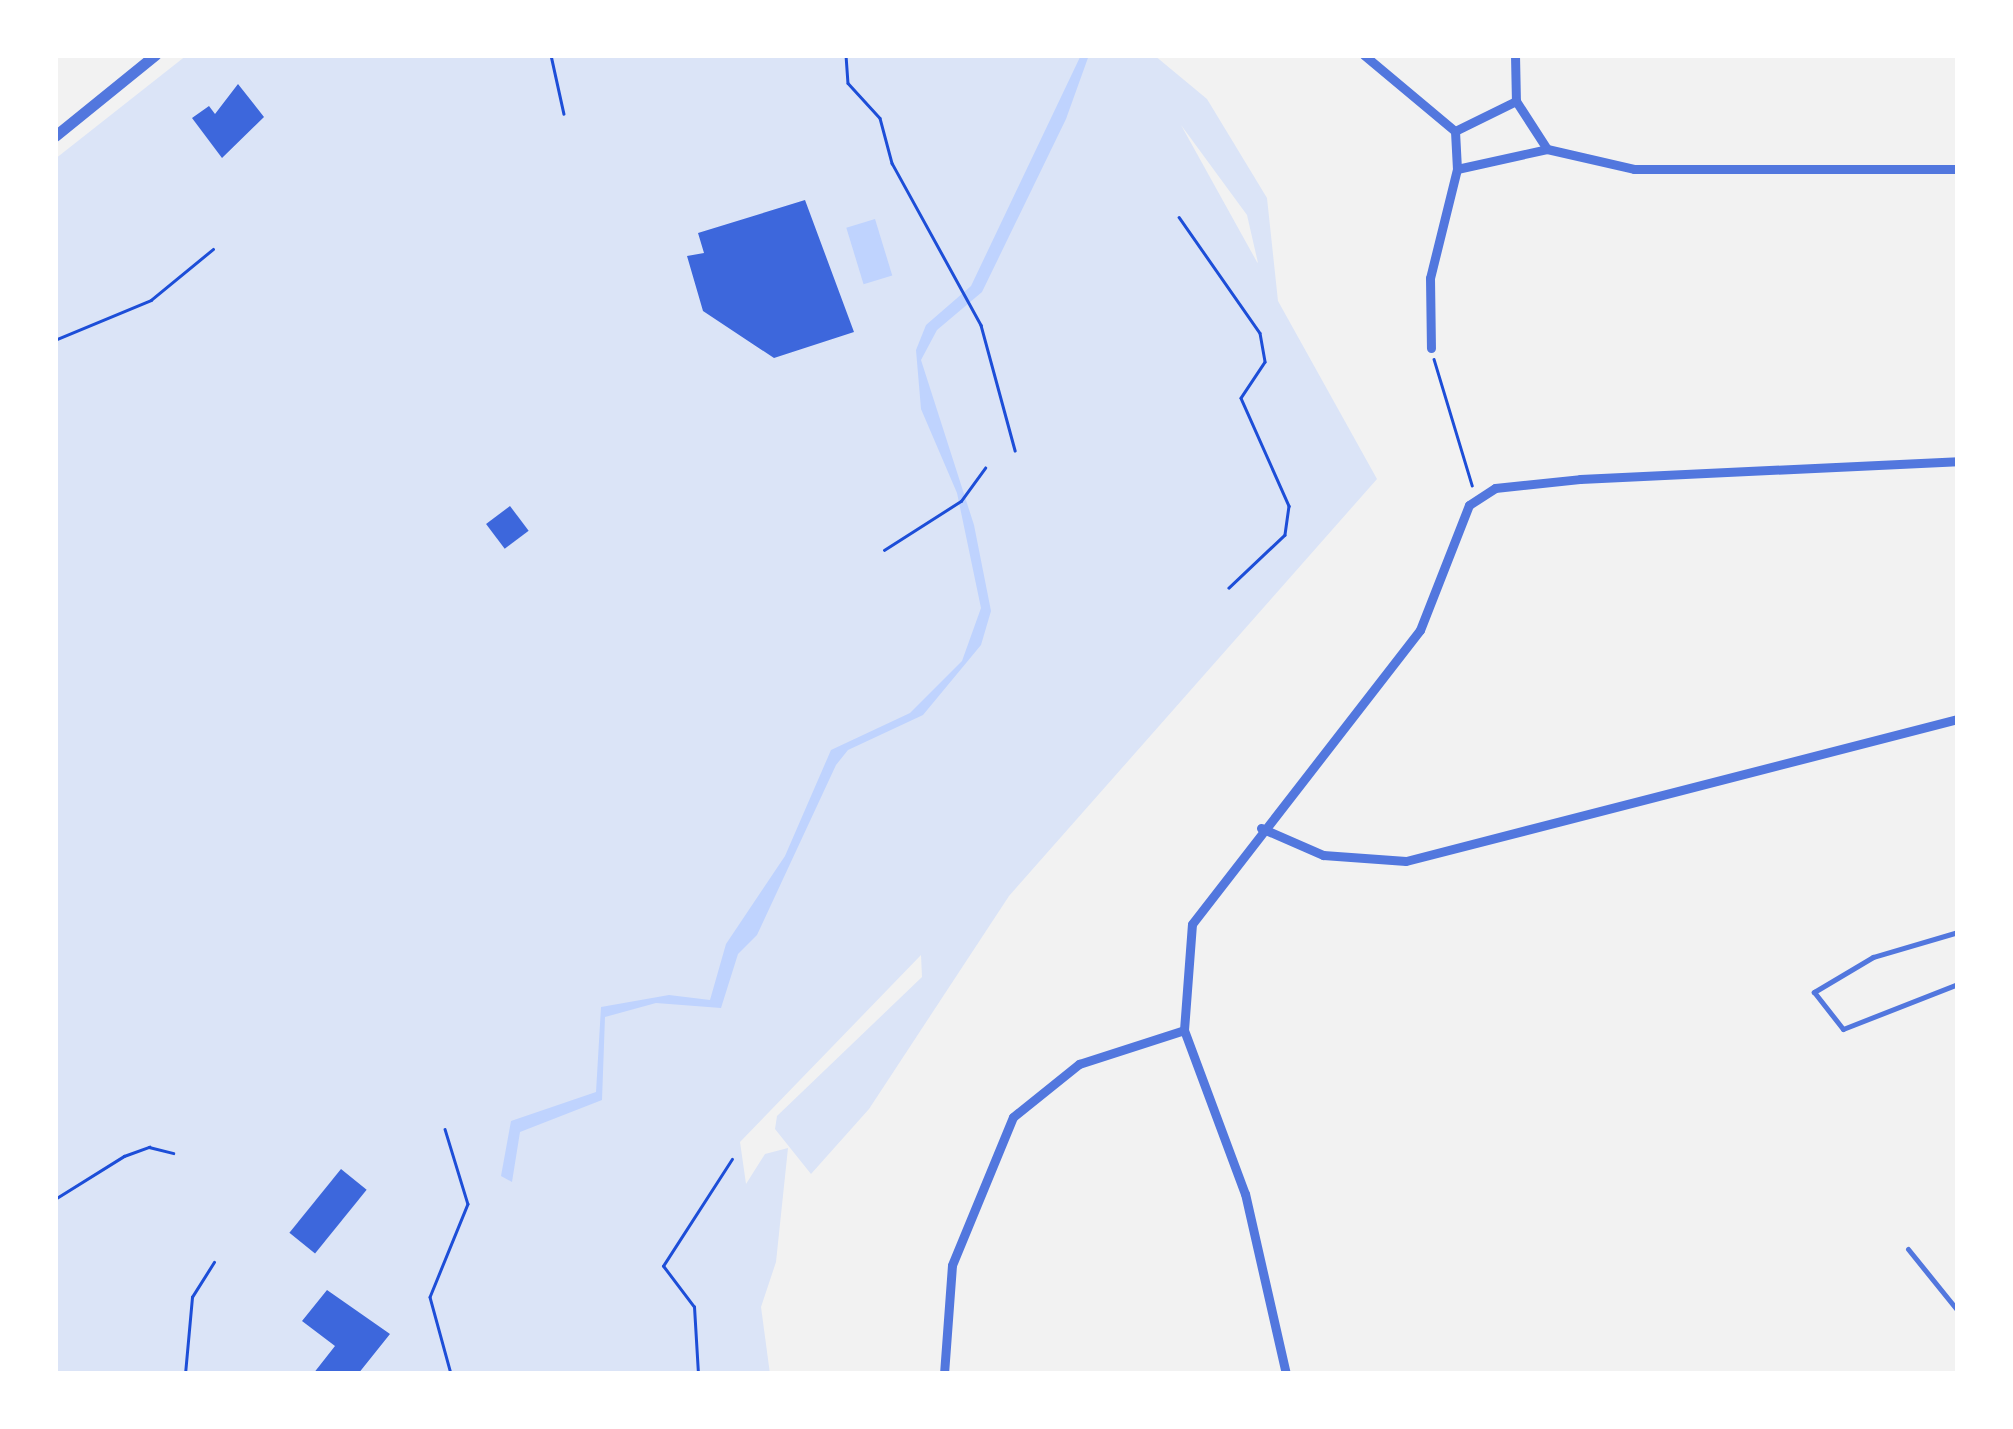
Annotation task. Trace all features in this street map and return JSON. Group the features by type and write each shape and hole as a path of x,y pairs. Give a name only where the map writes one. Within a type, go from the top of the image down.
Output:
{"street":[{"path":"55,136 155,55"},
{"path":"1364,55 1455,132 1457,168 1430,278 1430,348"},
{"path":"1515,55 1516,101 1547,148"},
{"path":"1455,132 1516,101"},
{"path":"1457,168 1547,148 1634,170 1958,169"},
{"path":"1286,1374 1245,1194 1184,1030 1192,924 1261,828 1420,630 1458,520 1495,488 1580,479 1958,461"},
{"path":"1261,828 1324,855 1406,861 1958,719"},
{"path":"944,1374 952,1265 1013,1116 1079,1064 1184,1030"}],"lane":[{"path":"1958,932 1873,957 1814,992 1843,1029 1958,984"},
{"path":"1908,1249 1958,1311"}],"path":[{"path":"528,55 534,55"},
{"path":"551,55 564,114"},
{"path":"846,55 842,71 880,118 892,163 970,304 1015,450"},
{"path":"1179,216 1260,332 1265,362 1241,398 1289,506 1284,535 1229,588"},
{"path":"55,340 151,300 213,249"},
{"path":"1430,348 1477,500"},
{"path":"884,550 954,507 985,468"},
{"path":"445,1129 468,1204 430,1297 451,1374"},
{"path":"55,1198 124,1156 148,1147 173,1152"},
{"path":"698,1374 694,1307 663,1266 732,1159"},
{"path":"185,1374 192,1297 214,1262"}],"shaded area":[{"path":"187,55 1154,55 1207,99 1267,198 1278,301 1377,479 1009,896 869,1109 811,1174 775,1129 777,1116 922,977 921,955 740,1142 746,1184 765,1154 788,1148 776,1262 761,1307 770,1374 55,1374 55,159","holes":["1181,125 1247,215 1258,263"]}],"water":[{"path":"1081,55 1089,55 1066,119 982,292 937,330 921,360 974,525 991,611 981,645 923,715 848,750 836,765 757,935 738,954 721,1008 656,1003 605,1017 602,1100 520,1132 512,1182 501,1176 511,1121 596,1092 601,1007 669,995 710,1000 726,944 785,856 831,750 910,713 962,661 981,608 957,493 921,409 916,350 926,325 971,286"},
{"path":"875,219 892,275 864,284 846,228"}],"building":[{"path":"238,84 264,117 222,158 192,118 209,106 215,114"},
{"path":"805,200 854,332 774,358 703,311 687,256 704,253 698,233"},
{"path":"510,506 529,531 505,549 486,524"},
{"path":"341,1169 367,1190 315,1253 289,1233"},
{"path":"327,1290 390,1334 358,1374 313,1374 335,1346 302,1321"}]}
